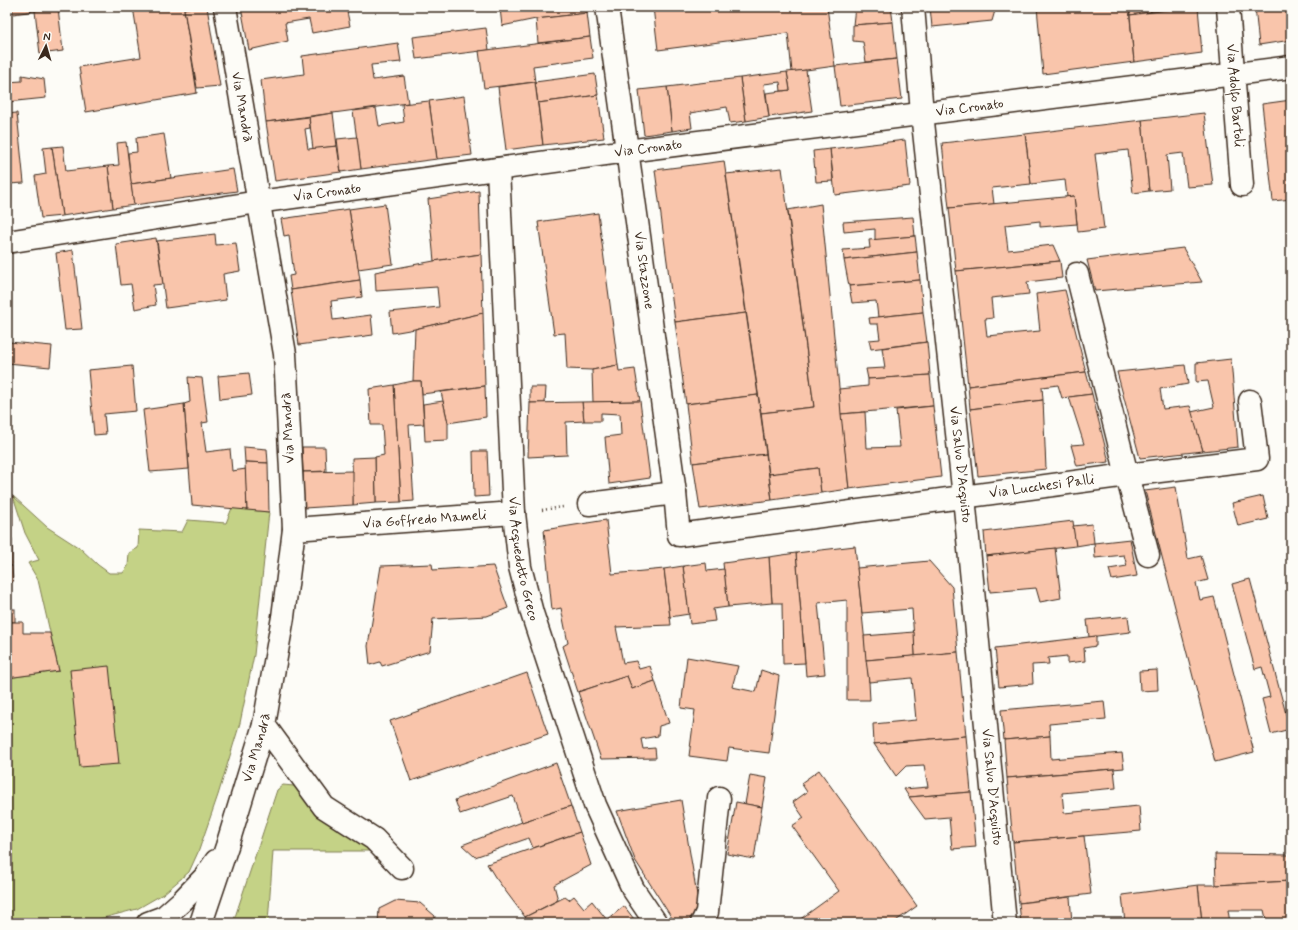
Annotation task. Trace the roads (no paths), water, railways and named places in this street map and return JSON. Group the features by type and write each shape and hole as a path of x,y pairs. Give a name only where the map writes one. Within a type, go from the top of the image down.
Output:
{"street":[{"name":"Via Mandrà","path":"201,923 227,846 264,725 283,617 294,529 285,354 225,7"},
{"name":"Via Stazzone","path":"607,7 675,493 679,535"},
{"name":"Via Salvo D'Acquisto","path":"913,7 922,113 964,497 1005,923"},
{"name":"Via Adolfo Bartoli","path":"1228,7 1242,185"},
{"name":"Via Cronato","path":"7,242 258,202 627,151 1291,66"},
{"name":"Via Acquedotto Greco","path":"498,169 514,513 520,567 532,614 595,805 633,889 656,923"},
{"path":"1077,274 1148,555"},
{"name":"Via Lucchesi Palli","path":"679,535 1257,459 1250,401"},
{"path":"589,504 675,493"},
{"name":"Via Goffredo Mameli","path":"294,529 514,513"},
{"path":"264,725 324,807 374,839 402,868"},
{"path":"702,923 708,912 720,798"},
{"path":"148,923 164,917 182,902 205,877 227,846"}]}
